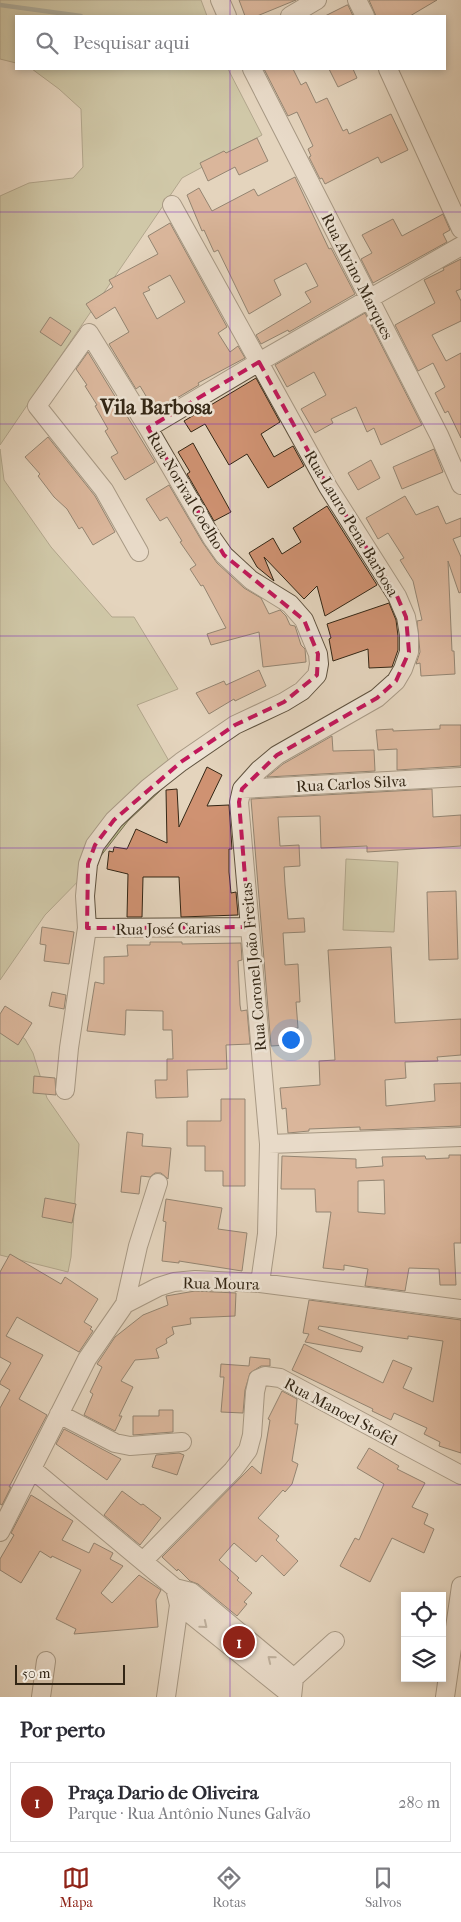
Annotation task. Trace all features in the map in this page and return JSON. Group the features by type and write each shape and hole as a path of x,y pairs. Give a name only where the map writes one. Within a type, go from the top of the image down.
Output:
{"street":[{"path":"220,0 227,15"},
{"path":"292,15 317,0"},
{"path":"357,0 364,15"},
{"name":"Rua Alvino Marques","path":"253,70 439,435 461,485"},
{"path":"388,70 461,229"},
{"name":"Rua Lauro Pena Barbosa","path":"172,206 328,487 397,596 406,617 409,652 403,670 396,682 377,698 277,755 259,770 242,789"},
{"path":"148,428 461,246"},
{"name":"Rua Norival Coelho","path":"65,1090 69,1048 87,928 85,896 88,864 96,845 114,820 148,788 235,725 284,702 302,691 317,675 319,664 312,635 304,620 290,604 251,580 224,555 212,538 148,428 89,333 37,406 104,490 139,552"},
{"name":"Rua Carlos Silva","path":"242,789 461,777"},
{"name":"Rua Coronel João Freitas","path":"242,789 239,802 269,1144 268,1234 260,1283"},
{"name":"Rua José Carias","path":"87,928 249,927"},
{"path":"269,1144 461,1137"},
{"path":"125,1304 138,1246 158,1184"},
{"name":"Rua Moura","path":"0,1532 87,1358 125,1304 158,1287 174,1282 195,1280 260,1283 461,1309"},
{"name":"Rua Manoel Stofel","path":"143,1561 240,1462 248,1450 252,1435 255,1392 258,1379 265,1376 280,1378 461,1475"},
{"path":"59,1414 115,1443 130,1446 182,1442"},
{"path":"32,1469 143,1561 177,1597 292,1697"},
{"path":"445,1697 461,1586"},
{"path":"177,1597 191,1592 294,1678"},
{"path":"166,1697 177,1597"},
{"path":"292,1697 294,1678 335,1641"},
{"path":"41,1697 46,1661"}],"highlighted area":[{"path":"259,362 328,487 397,596 406,617 409,652 396,681 377,698 277,755 242,789 239,802 249,927 87,928 88,864 95,845 114,820 181,762 235,725 284,702 317,675 318,654 304,620 224,555 148,428"}],"green space":[{"path":"0,0 201,0 207,15 15,15 15,63 0,59"},
{"path":"33,70 229,70 262,135 182,178 0,445 0,196 29,183 73,178 83,167 81,109 59,89"},
{"path":"0,449 4,480 51,547 112,617 134,617 178,689 137,705 177,775 128,821 93,866 45,915 0,980"},
{"path":"346,859 398,862 394,932 343,930"},
{"path":"0,1022 25,1039 33,1053 47,1098 79,1144 71,1257 68,1272 0,1255"}],"building":[{"path":"239,0 296,0 259,15 245,15"},
{"path":"369,0 437,0 412,15 376,15"},
{"path":"347,5 353,15 327,15"},
{"path":"265,70 294,70 301,85 306,82 316,103 327,98 343,131 347,129 349,134 391,114 408,150 381,163 378,157 325,184 322,178 320,179 309,157 311,156 308,149 313,146 297,112 288,116"},
{"path":"330,70 353,70 357,78 338,87"},
{"path":"257,138 268,161 239,175 235,167 208,181 200,163"},
{"path":"295,177 329,249 331,248 355,294 289,332 288,330 261,344 256,335 311,302 305,292 318,286 306,263 274,280 281,295 249,314 218,250 214,252 204,230 202,231 187,195 199,188 212,211 254,189 258,196"},
{"path":"443,214 450,230 443,234 447,242 373,283 361,259 372,253 362,235 393,219 402,236"},
{"path":"170,223 227,327 218,333 230,352 238,346 245,358 198,383 199,385 155,411 140,386 136,389 109,344 129,332 115,307 96,319 86,304 113,287 109,280 158,254 148,236","holes":["170,275 185,302 157,319 143,293 150,290 148,287"]},
{"path":"461,259 461,289 456,291 461,301 461,321 432,335 446,361 461,353 461,438 448,411 445,413 435,393 445,387 433,363 418,371 395,325 435,303 424,280"},
{"path":"365,313 422,425 381,445 374,428 367,432 356,407 331,419 333,423 315,433 301,409 326,395 314,372 287,387 275,365"},
{"path":"50,317 71,331 61,346 40,332"},
{"path":"88,352 155,462 125,480 111,457 118,453 105,431 108,429 95,406 97,405 85,386 87,385 76,369"},
{"path":"256,378 280,422 261,434 274,457 293,446 304,466 268,488 247,454 229,465 205,424 191,432 184,421"},
{"path":"48,437 95,496 115,532 93,545 82,527 79,529 67,509 54,497 38,476 40,474 25,457"},
{"path":"193,443 231,512 214,521 187,474 190,472 178,452"},
{"path":"434,449 443,472 402,489 393,467"},
{"path":"371,460 380,478 358,490 348,473"},
{"path":"169,485 217,563 244,588 261,598 269,614 280,610 286,616 290,625 295,626 301,645 305,649 306,662 263,667 259,632 211,645 207,634 226,628 203,585 201,586 190,569 196,565 180,542 182,541 167,517 160,521 146,499"},
{"path":"405,496 416,515 438,506 446,524 461,518 461,536 453,539 461,557 461,592 459,593 448,561 452,651 454,651 455,674 421,676 420,663 416,664 420,652 417,621 422,620 413,581 400,560 404,558 388,533 378,539 366,518"},
{"path":"327,506 377,585 325,616 317,586 304,599 264,557 274,581 257,567 249,553 273,538 282,554 301,542 293,528"},
{"path":"389,603 396,620 398,636 398,650 392,667 369,668 368,649 333,661 329,639 331,638 327,624"},
{"path":"259,670 266,686 235,701 234,699 209,714 196,693 224,681 226,685"},
{"path":"440,725 461,725 461,766 397,770 397,749 378,750 376,730 440,729"},
{"path":"332,736 333,751 374,750 375,771 267,777 283,764"},
{"path":"207,767 222,775 207,806 229,805 232,849 229,849 229,872 231,893 236,892 238,915 181,917 179,877 143,877 142,917 127,917 128,874 107,869 109,851 113,852 114,847 127,849 136,829 167,843 166,790 177,789 179,827"},
{"path":"432,789 433,817 461,815 461,846 367,852 367,846 321,848 320,816 278,817 280,846 299,845 300,866 284,867 285,885 288,919 304,918 305,932 283,933 285,965 298,964 300,1002 296,1002 298,1028 288,1029 288,1045 271,1046 251,799"},
{"path":"456,891 458,959 429,960 427,892"},
{"path":"42,927 74,932 69,964 44,961 46,945 40,944"},
{"path":"150,942 182,942 182,944 241,943 242,960 238,961 240,1005 241,1011 247,1010 250,1044 226,1045 227,1069 187,1070 188,1097 156,1098 155,1080 167,1080 167,1059 173,1059 172,1030 163,1030 163,1011 126,1010 125,1035 87,1031 95,982 104,984 104,957 128,956 127,945 150,945"},
{"path":"391,947 395,1023 461,1019 461,1055 437,1057 438,1061 405,1062 406,1078 385,1080 386,1106 435,1101 434,1084 461,1083 461,1126 360,1130 360,1127 309,1129 309,1131 288,1133 286,1108 282,1109 280,1088 320,1085 319,1061 335,1060 328,950"},
{"path":"52,992 66,995 64,1009 49,1006"},
{"path":"5,1006 32,1023 18,1045 0,1033 0,1014"},
{"path":"34,1076 55,1078 56,1095 33,1093"},
{"path":"221,1099 245,1099 245,1186 223,1186 223,1171 205,1171 205,1146 187,1146 187,1121 221,1121"},
{"path":"127,1132 143,1134 142,1146 171,1148 168,1179 161,1173 155,1173 150,1177 141,1176 139,1194 121,1192"},
{"path":"449,1155 461,1155 461,1243 454,1243 456,1285 440,1285 439,1269 409,1268 405,1291 365,1286 368,1269 344,1265 344,1270 323,1268 331,1212 316,1212 315,1189 281,1189 282,1156 356,1159 356,1168 383,1166 382,1157 425,1156 426,1159 449,1158","holes":["384,1180 385,1214 358,1212 358,1181"]},
{"path":"45,1198 76,1204 72,1223 42,1217"},
{"path":"166,1199 222,1208 218,1229 247,1233 242,1271 179,1261 179,1263 162,1261 166,1222 163,1221"},
{"path":"10,1254 61,1284 65,1277 98,1299 84,1322 92,1327 90,1329 93,1331 79,1352 17,1317 6,1336 43,1355 19,1399 47,1415 9,1487 11,1487 2,1505 0,1504 0,1408 10,1390 0,1384 0,1382 11,1363 0,1357 0,1272"},
{"path":"195,1291 236,1293 235,1316 190,1318 191,1324 172,1327 174,1334 166,1339 167,1343 156,1349 159,1358 135,1360 121,1381 133,1387 119,1416 122,1416 115,1431 84,1415 93,1394 90,1392 102,1367 97,1364 115,1337 143,1315 168,1305 166,1296"},
{"path":"309,1300 461,1320 461,1453 439,1446 440,1442 424,1434 427,1428 394,1413 391,1420 372,1411 373,1409 292,1370 304,1344 383,1383 393,1360 412,1368 403,1388 433,1402 443,1341 408,1336 408,1339 319,1326 318,1329 363,1347 361,1352 305,1342 309,1334 303,1333"},
{"path":"250,1357 270,1359 270,1366 261,1366 250,1373 245,1390 243,1413 221,1412 224,1377 220,1377 221,1364 249,1366"},
{"path":"282,1391 297,1399 295,1424 298,1424 292,1461 298,1464 292,1484 285,1492 283,1490 258,1518 279,1536 276,1540 298,1561 284,1576 262,1555 256,1562 234,1543 219,1560 252,1593 244,1602 247,1604 237,1616 198,1584 190,1581 178,1569 177,1571 162,1557 252,1466 261,1474 270,1420 268,1419"},
{"path":"159,1410 173,1410 173,1432 133,1435 133,1416 159,1416"},
{"path":"64,1429 121,1459 107,1480 56,1444"},
{"path":"369,1448 399,1466 397,1469 425,1483 412,1507 428,1514 424,1524 434,1529 424,1553 392,1538 370,1582 340,1566 355,1538 359,1540 384,1484 357,1468"},
{"path":"179,1453 184,1455 177,1475 152,1467 156,1455"},
{"path":"122,1491 161,1518 140,1545 104,1515"},
{"path":"31,1495 73,1521 62,1540 89,1553 94,1543 113,1553 110,1559 123,1566 101,1593 112,1603 139,1575 161,1590 156,1600 158,1627 74,1634 76,1629 56,1619 81,1570 52,1556 51,1558 40,1551 21,1583 0,1570 0,1559 14,1535 11,1533"}],"waterway":[{"path":"0,5 74,15"}],"place":[{"name":"Praça Dario de Oliveira","path":"239,1642"}],"district":[{"name":"Vila Barbosa","path":"156,407"}]}
